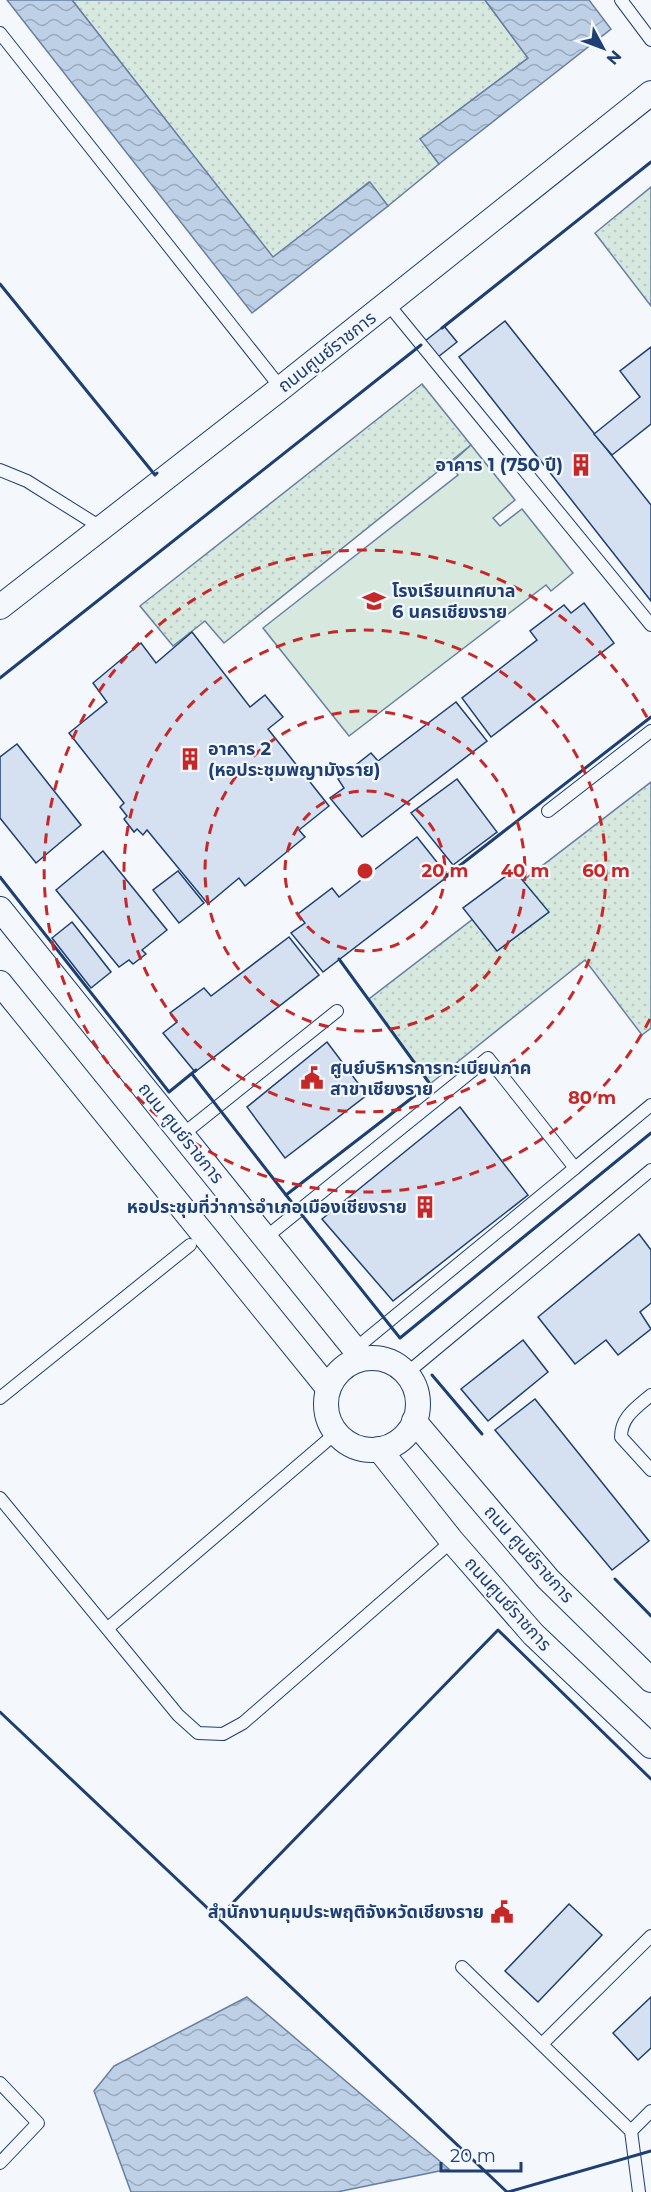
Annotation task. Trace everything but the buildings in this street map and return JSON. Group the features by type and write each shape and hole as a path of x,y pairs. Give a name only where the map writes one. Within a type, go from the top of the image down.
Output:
{"street":[{"name":"ถนนศูนย์ราชการ","path":"0,608 388,304 651,93"},
{"name":"ถนน ศูนย์ราชการ","path":"0,909 358,1354"},
{"path":"0,983 328,1388"},
{"path":"358,1354 375,1357 398,1365 407,1373 414,1384 418,1409 406,1434 394,1444 379,1449 363,1449 348,1443 336,1433 328,1419 325,1403 328,1388 336,1374 358,1354"},
{"name":"ถนน ศูนย์ราชการ","path":"414,1421 548,1579 651,1680"},
{"name":"ถนนศูนย์ราชการ","path":"379,1449 452,1541 533,1634 651,1746"}],"lane":[{"path":"621,0 651,40"},
{"path":"0,33 281,388"},
{"path":"388,304 651,625"},
{"path":"0,470 27,481 102,528"},
{"path":"548,811 651,731"},
{"path":"182,1135 337,1011"},
{"path":"265,1238 488,1058 575,1168"},
{"path":"358,1354 651,1105"},
{"path":"407,1373 651,1170"},
{"path":"0,1398 190,1245"},
{"path":"651,1395 629,1413 621,1426 621,1437 651,1470"},
{"path":"108,1628 336,1433"},
{"path":"0,1498 178,1715 198,1733 223,1734 243,1723 452,1541"},
{"path":"542,2044 651,1936"},
{"path":"462,1967 631,2131 639,2192"},
{"path":"0,2083 38,2123 0,2163"},
{"path":"631,2131 651,2111"}],"shaded area":[{"path":"72,0 485,0 528,58 421,139 439,164 388,206 369,182 273,258"},
{"path":"651,187 651,306 595,233"},
{"path":"422,384 471,445 224,643 205,621 173,646 140,606"},
{"path":"471,445 515,500 493,518 500,526 522,509 573,573 551,591 546,585 349,736 263,628 458,475 450,464"},
{"path":"651,782 651,1028 642,1035 585,960 430,1084 369,999"}],"water":[{"path":"7,0 72,0 273,257 370,182 388,206 252,313"},
{"path":"485,0 589,0 611,29 439,164 420,139 528,58"},
{"path":"247,1997 449,2169 337,2192 131,2192 94,2091 114,2066"}],"wall":[{"path":"442,328 651,162"},
{"path":"0,284 155,475 157,473"},
{"path":"0,678 421,345"},
{"path":"445,877 651,717"},
{"path":"0,877 169,1092 196,1070"},
{"path":"339,959 430,1084 286,1195 400,1338 651,1133"},
{"path":"192,1074 286,1195"},
{"path":"432,1375 482,1434"},
{"path":"615,1579 651,1616"},
{"path":"507,2192 218,1918 498,1630 651,1779"},
{"path":"0,1712 218,1918"},
{"path":"508,2192 651,2151"}],"place":[{"name":"อาคาร 1 (750 ปี)","path":"581,465"},
{"name":"โรงเรียนเทศบาล 6 นครเชียงราย","path":"374,601"},
{"name":"อาคาร 2 (หอประชุมพญามังราย)","path":"190,759"},
{"name":"ศูนย์บริหารการทะเบียนภาค สาขาเชียงราย","path":"312,1078"},
{"name":"หอประชุมที่ว่าการอำเภอเมืองเชียงราย","path":"425,1207"},
{"name":"สำนักงานคุมประพฤติจังหวัดเชียงราย","path":"502,1912"}]}
